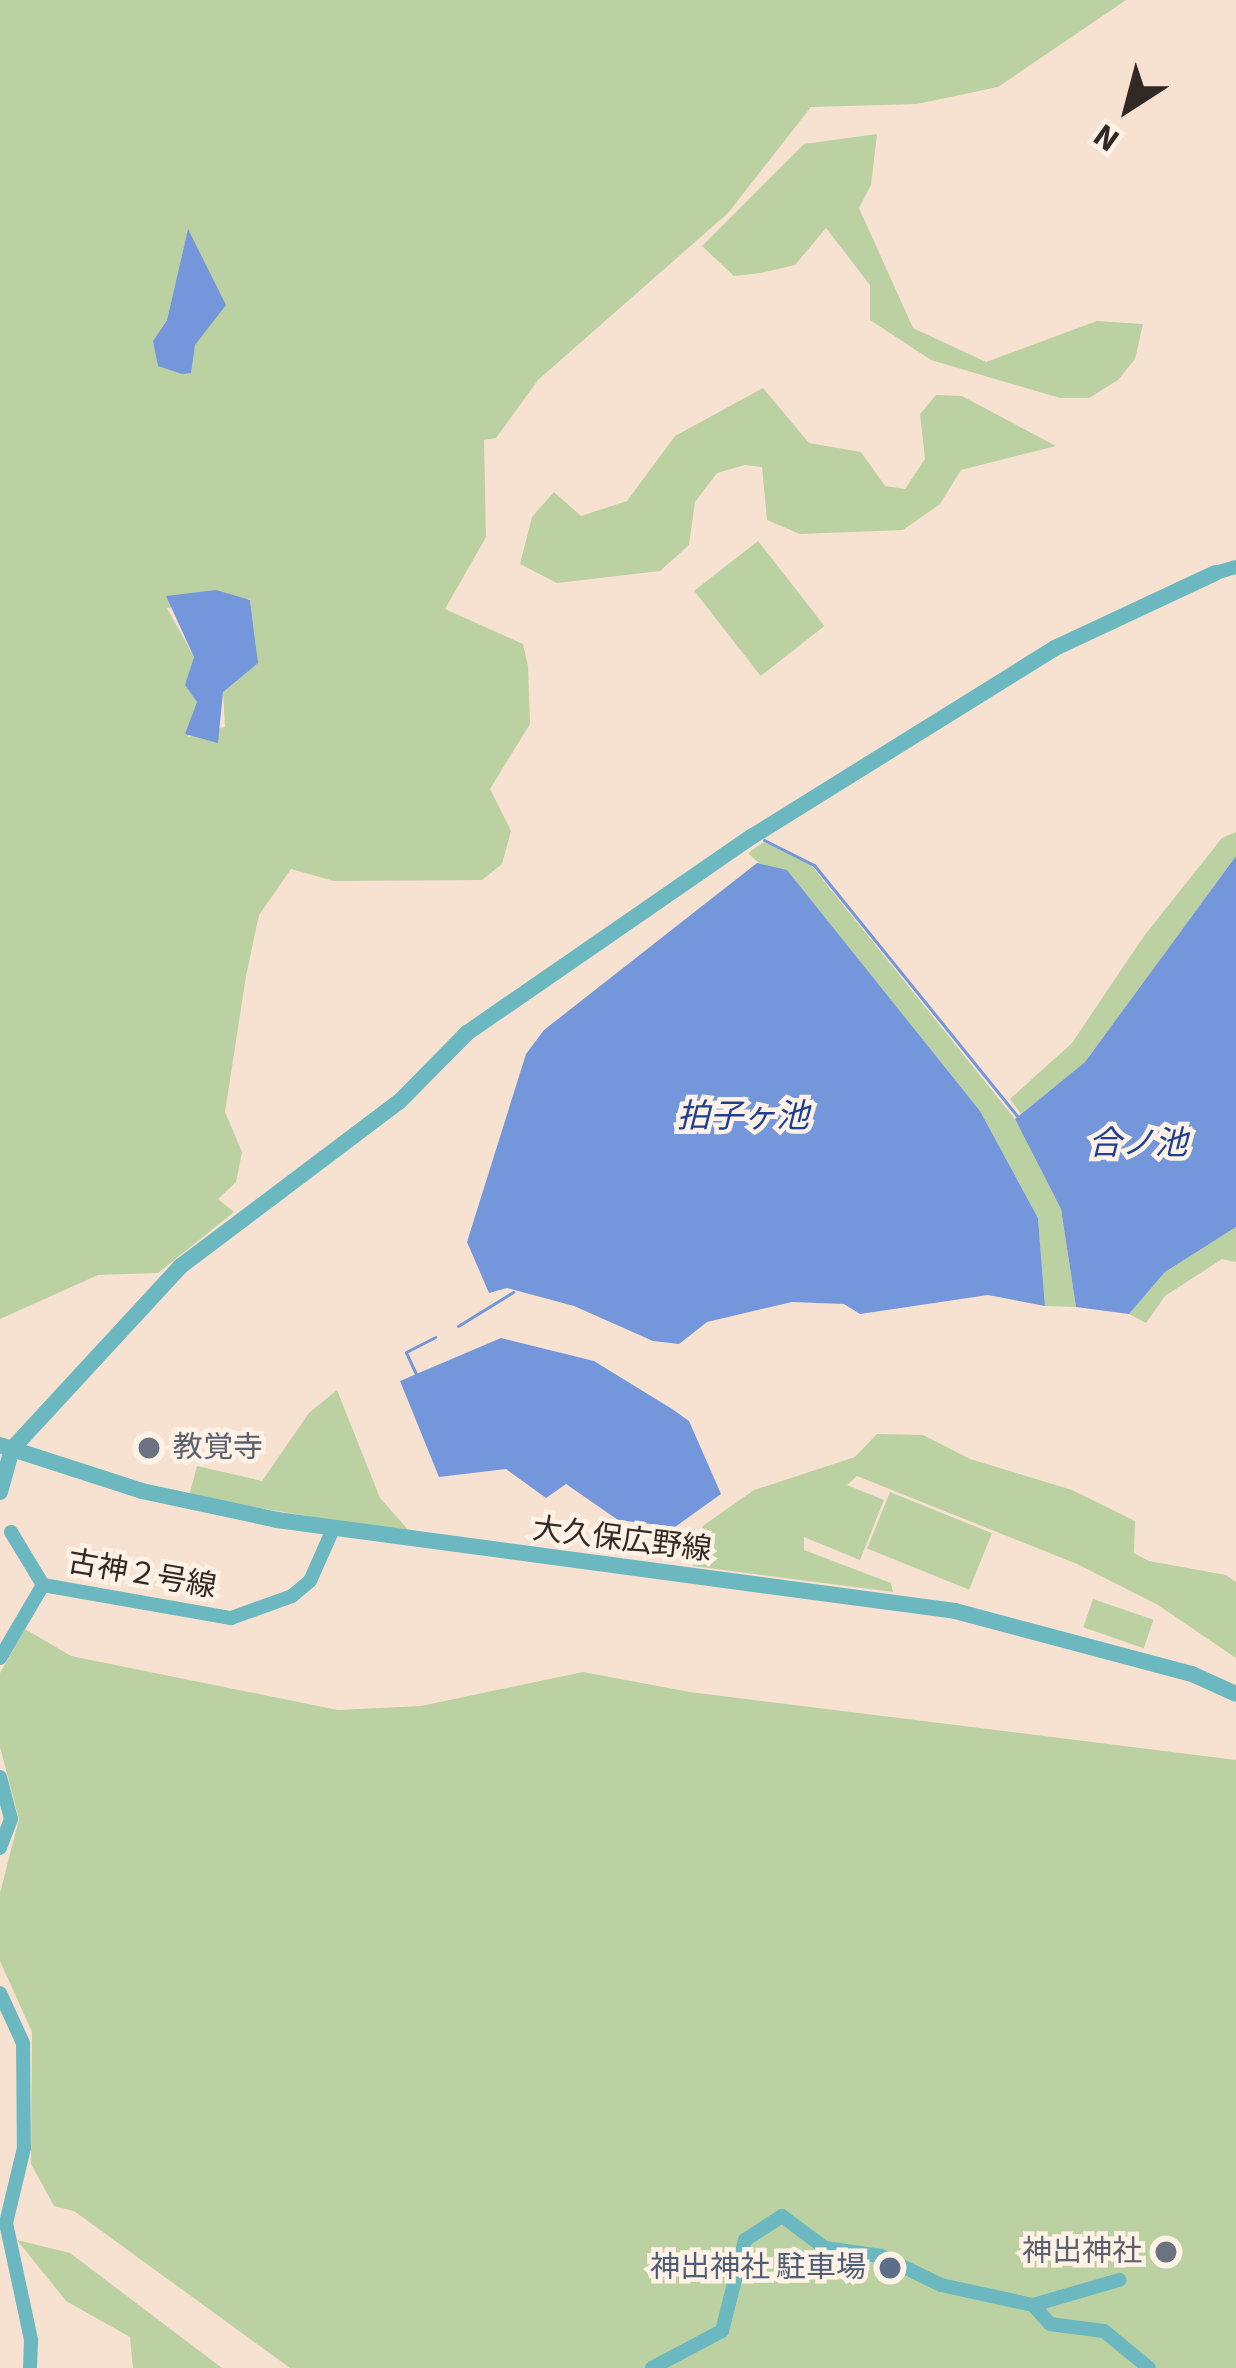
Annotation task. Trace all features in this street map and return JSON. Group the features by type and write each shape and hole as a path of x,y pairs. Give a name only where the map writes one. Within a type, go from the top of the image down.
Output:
{"street":[{"path":"0,1492 6,1447 165,1283 399,1102 467,1033 753,836 1054,648 1236,567"},
{"name":"大久保広野線","path":"6,1447 142,1491 333,1529 955,1611 1192,1674 1236,1694"},
{"name":"古神２号線","path":"43,1585 231,1618 292,1596 310,1581 333,1529"},
{"path":"0,1658 43,1585 11,1532"},
{"path":"0,1778 11,1819 0,1848"},
{"path":"0,1993 23,2043 24,2148 6,2223 32,2368"},
{"path":"652,2368 722,2331 745,2240 782,2216 825,2248 881,2256 941,2285 1034,2305 1119,2280"},
{"path":"1034,2305 1050,2324 1104,2331 1149,2368"}],"green space":[{"path":"0,0 1126,0 998,87 917,104 811,107 728,213 538,380 496,438 484,440 486,537 445,609 523,644 528,666 530,724 490,789 511,831 502,864 482,880 334,881 291,869 259,915 246,976 225,1112 242,1152 236,1182 218,1199 234,1212 158,1273 98,1275 0,1319","holes":["188,230 182,374 153,341 167,320","250,599 256,645 245,671 223,692 225,727 188,737 197,702 186,685 194,657 167,608"]},
{"path":"877,134 871,185 859,208 913,328 986,362 1097,321 1143,324 1135,359 1118,380 1089,398 1060,398 931,360 870,320 870,285 826,228 795,265 761,273 734,276 702,246 804,144"},
{"path":"763,388 809,443 861,452 885,486 905,489 925,459 920,414 936,395 962,396 1056,446 961,470 940,504 903,530 800,534 767,520 762,467 745,465 717,473 695,502 689,545 660,571 557,583 520,564 532,517 554,492 581,516 627,501 675,436"},
{"path":"758,541 824,626 761,676 694,591"},
{"path":"1236,832 1236,856 1085,1062 1021,1114 1010,1099 1072,1043 1144,936 1222,838"},
{"path":"764,842 811,865 1015,1119 1061,1209 1076,1307 1045,1306 1038,1218 980,1111 787,870 765,869 748,853"},
{"path":"1236,1227 1236,1262 1222,1259 1165,1296 1146,1323 1129,1314 1165,1272"},
{"path":"337,1390 380,1498 412,1534 189,1496 197,1466 262,1481 309,1413"},
{"path":"877,1434 923,1435 970,1459 1072,1490 1135,1521 1134,1553 1149,1561 1226,1575 1236,1582 1236,1658 1158,1605 1077,1564 857,1476 847,1485 884,1500 860,1560 804,1537 804,1550 891,1583 893,1592 693,1566 689,1545 704,1525 754,1490 855,1457"},
{"path":"890,1492 992,1533 969,1590 867,1549"},
{"path":"1093,1599 1154,1620 1144,1648 1083,1627"},
{"path":"25,1629 71,1656 338,1710 421,1706 583,1672 690,1692 1236,1760 1236,2368 290,2368 74,2211 54,2206 31,2164 32,2032 0,1961 0,1893 19,1819 0,1747 0,1673"},
{"path":"17,2240 70,2253 222,2368 133,2368 130,2337 66,2301"}],"water":[{"path":"188,229 226,305 195,345 191,373 182,374 158,366 153,341 167,320"},
{"path":"216,590 250,600 258,663 223,692 218,743 185,734 197,702 185,685 194,657 166,596"},
{"name":"合ノ池","path":"1236,856 1236,1227 1165,1272 1129,1314 1076,1307 1061,1209 1015,1119 1085,1062"},
{"name":"拍子ヶ池","path":"757,863 787,870 980,1111 1038,1218 1045,1306 988,1295 860,1314 844,1304 792,1302 707,1322 679,1344 653,1341 574,1306 507,1288 489,1293 467,1242 526,1054 544,1030"},
{"path":"501,1338 594,1361 689,1421 721,1494 675,1527 618,1520 566,1484 546,1498 506,1469 439,1477 400,1381"}],"waterway":[{"path":"764,840 814,865 1019,1118"},
{"path":"458,1326 513,1292"},
{"path":"417,1376 406,1352 435,1337"}],"place":[{"name":"教覚寺","path":"149,1448"},
{"name":"神出神社","path":"1166,2252"},
{"name":"神出神社 駐車場","path":"890,2268"}]}
